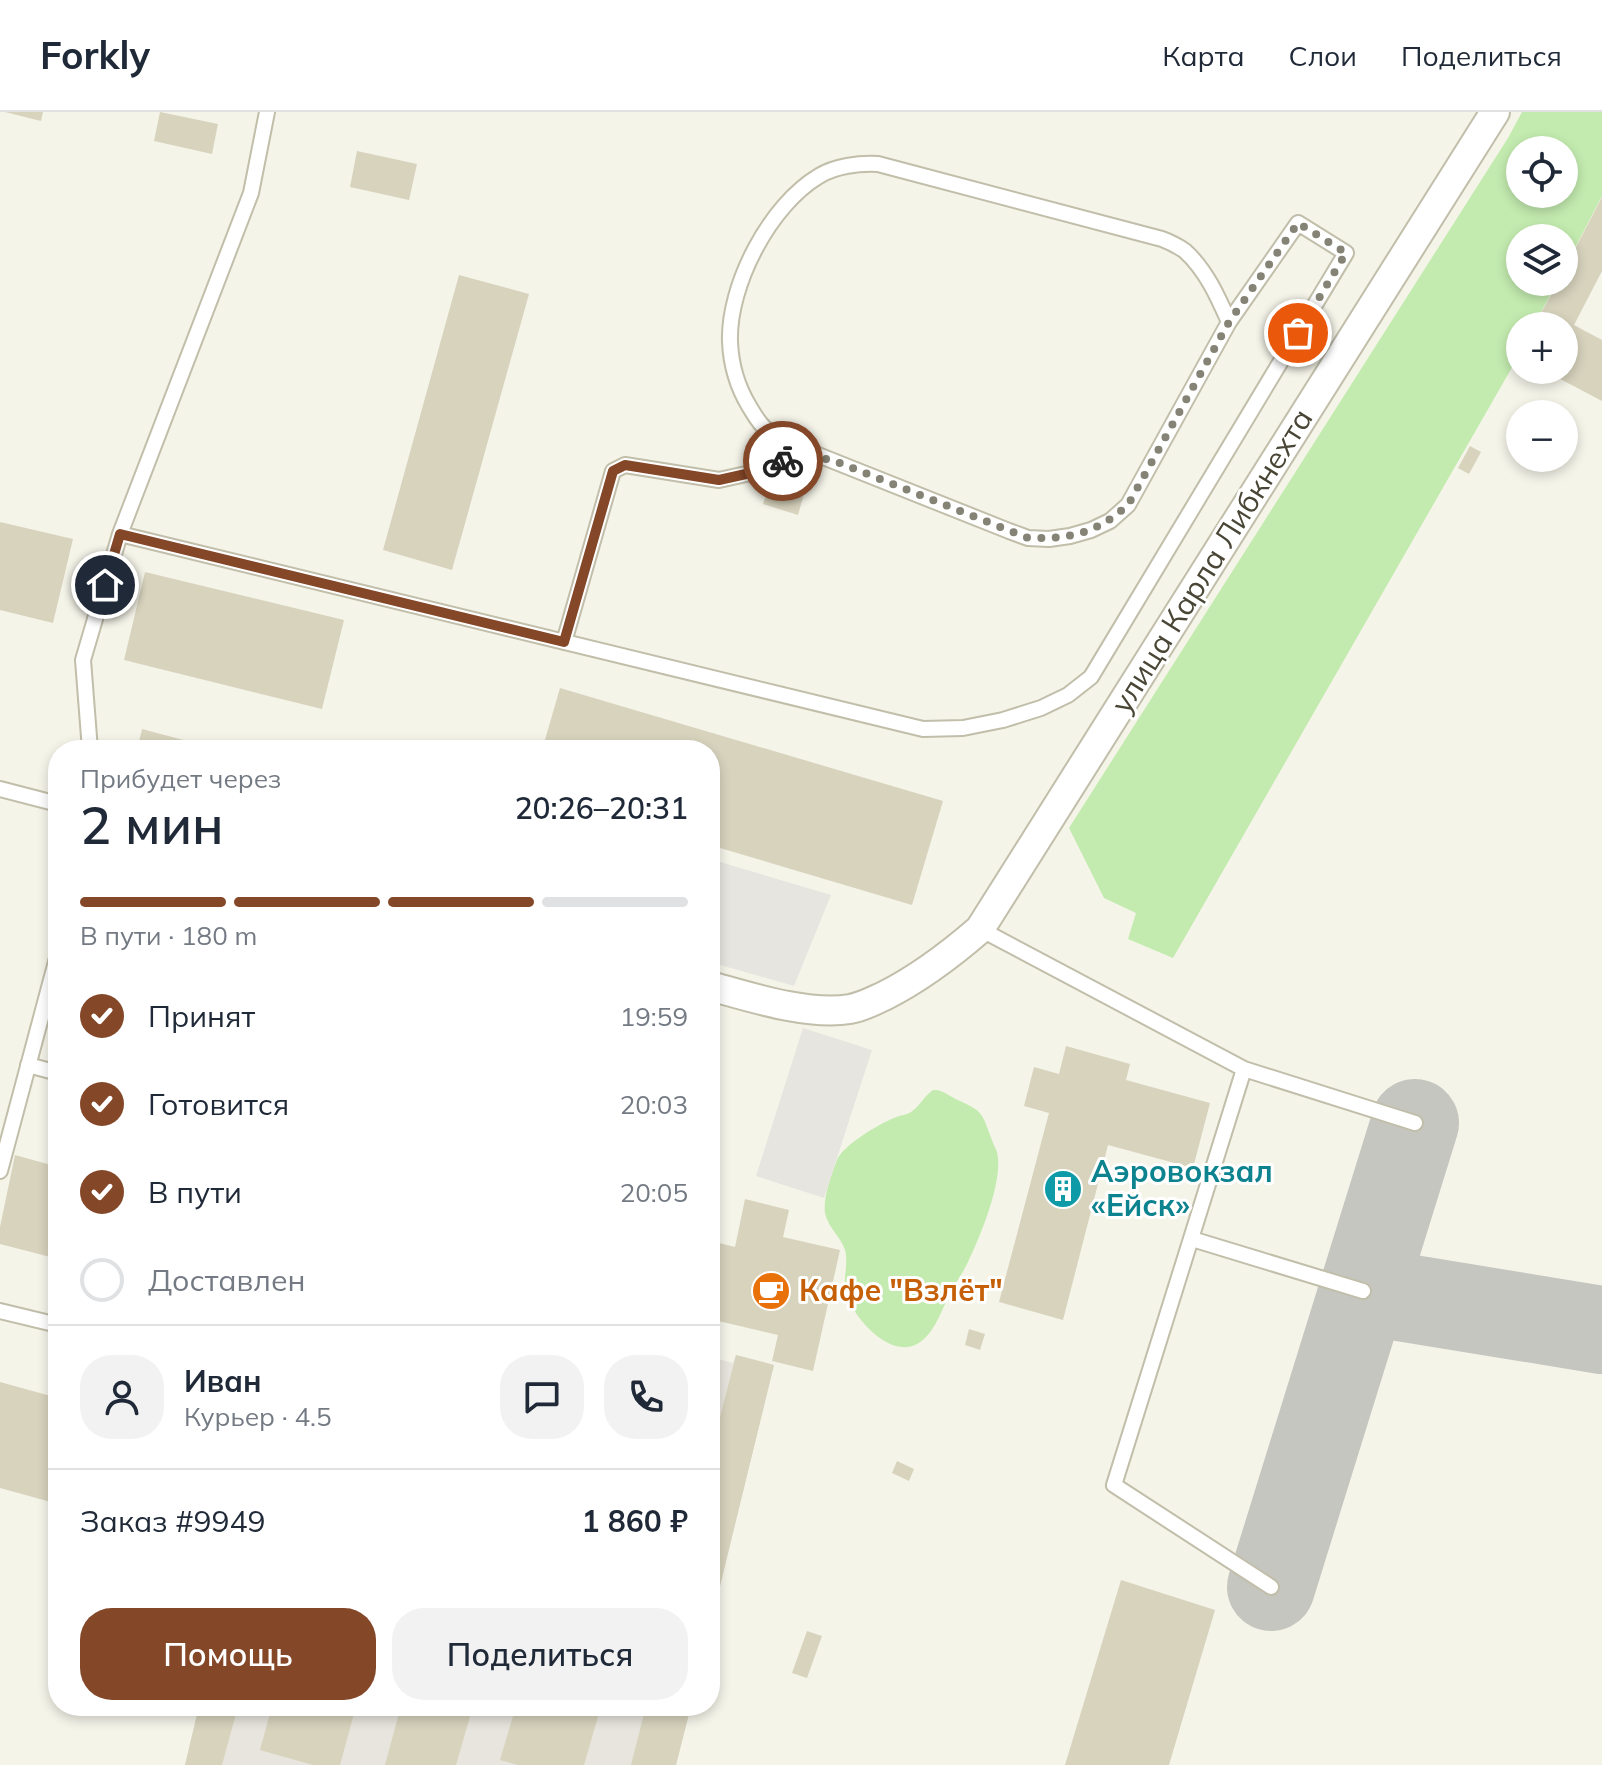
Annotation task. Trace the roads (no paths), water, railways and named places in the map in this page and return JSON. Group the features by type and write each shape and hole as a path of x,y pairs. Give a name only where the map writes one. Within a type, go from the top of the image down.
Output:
{"street":[{"name":"улица Карла Либкнехта","path":"720,989 808,1009 850,1009 866,1005 918,978 980,929 1495,112"}],"lane":[{"path":"89,740 83,660 120,534 251,193 267,112"},
{"path":"120,534 923,729 963,728 1041,708 1068,695 1091,677 1346,253 1298,223 1229,322 1128,505 1110,521 1091,530 1049,539 1028,538 788,443 766,429 754,415 737,381 730,340 737,297 761,237 798,191 821,174 862,164 878,164 1162,239 1182,249 1199,266 1229,322"},
{"path":"564,642 613,471 625,465 719,480 746,474 770,463 830,459"},
{"path":"0,789 48,801"},
{"path":"980,929 1244,1069 1415,1123"},
{"path":"0,1171 48,991"},
{"path":"28,1065 48,1070"},
{"path":"1244,1069 1114,1485 1271,1587"},
{"path":"1192,1239 1363,1291"},
{"path":"0,1311 48,1323"}],"place":[{"name":"Аэровокзал «Ейск»","path":"1063,1189"},
{"name":"Кафе \"Взлёт\"","path":"771,1291"}]}
